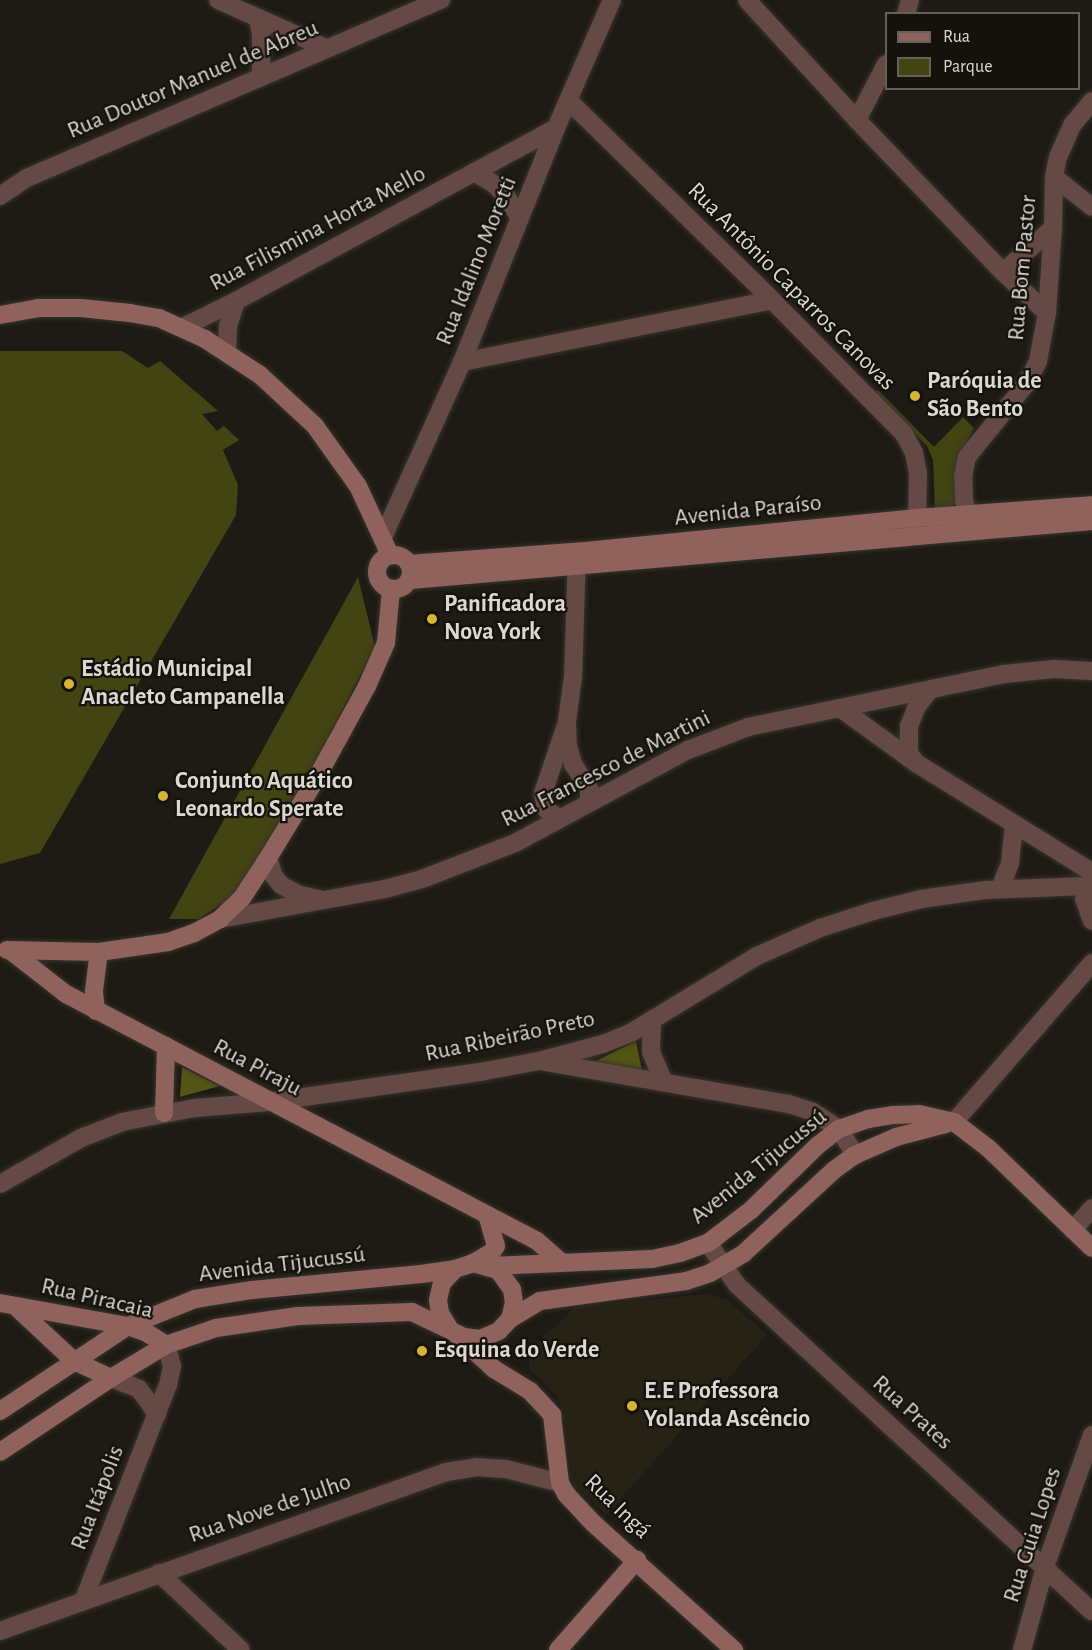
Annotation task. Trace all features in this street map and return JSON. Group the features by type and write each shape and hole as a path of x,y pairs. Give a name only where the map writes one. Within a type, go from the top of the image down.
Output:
{"street":[{"path":"218,0 258,20 326,48"},
{"name":"Rua Doutor Manuel de Abreu","path":"0,196 27,178 441,0"},
{"name":"Rua Idalino Moretti","path":"383,537 462,362 556,128 612,0"},
{"path":"747,0 857,120 1003,272 1047,313"},
{"path":"258,20 261,77"},
{"path":"857,120 885,66"},
{"name":"Rua Antônio Caparros Canovas","path":"568,100 772,300 904,434 914,453 918,474 917,537"},
{"name":"Rua Bom Pastor","path":"969,524 963,488 967,457 1027,384 1038,361 1047,313 1053,228 1053,177 1064,139 1092,101"},
{"name":"Rua Filismina Horta Mello","path":"183,327 236,301 556,128"},
{"path":"474,172 494,184 506,196 520,218"},
{"path":"1053,177 1092,207"},
{"path":"1003,272 1053,228"},
{"path":"462,362 772,300"},
{"path":"226,352 228,326 236,301"},
{"path":"0,315 38,308 81,308 159,318 183,327 226,352 284,395 315,426 358,486 390,555"},
{"name":"Avenida Paraíso","path":"410,572 917,537 969,524 1092,505"},
{"name":"Avenida Paraíso","path":"576,559 917,518 969,524 1092,521"},
{"path":"390,555 401,556 410,572 402,587 391,588 381,583 377,572 381,561 390,555"},
{"path":"576,559 573,678 567,721 568,746 576,771 589,789 588,802"},
{"path":"6,950 99,952 168,942 194,933 220,919 243,898 315,781 379,663 386,643 391,588"},
{"name":"Rua Francesco de Martini","path":"220,919 385,889 422,879 515,843 588,802 716,738 748,728 1004,674 1054,669 1092,671"},
{"path":"916,763 909,753 909,726 917,706 930,690"},
{"path":"840,708 916,763 1014,825 1090,878 1084,899 1092,921"},
{"path":"559,819 546,809 543,793 567,721"},
{"path":"1000,889 1010,863 1014,825"},
{"name":"Rua Francesco de Martini","path":"268,858 274,876 281,885 297,894 323,900"},
{"name":"Rua Ribeirão Preto","path":"2,1182 81,1138 122,1122 164,1113 269,1102 480,1072 538,1061 619,1038 652,1021 757,956 820,928 921,899 1090,878"},
{"name":"Rua Piraju","path":"6,950 46,980 96,1011 537,1241 560,1261"},
{"path":"96,1011 94,991 99,952"},
{"path":"1092,963 954,1122 988,1148 1092,1248"},
{"path":"652,1021 651,1052 664,1082"},
{"path":"164,1113 166,1046"},
{"path":"538,1061 789,1104 813,1112 839,1129 855,1155"},
{"name":"Avenida Tijucussú","path":"0,1411 128,1326 172,1307 214,1294 482,1265 652,1258 680,1253 708,1243 751,1210 817,1146 839,1129 868,1119 894,1115 919,1114 954,1122"},
{"name":"Avenida Tijucussú","path":"0,1452 111,1378 166,1346 216,1328 298,1316 412,1312 452,1331 480,1339 540,1301 686,1281 724,1266 770,1230 834,1170 855,1155 896,1137 954,1122"},
{"path":"1072,1230 1092,1208"},
{"path":"487,1215 496,1246 482,1265 502,1274 512,1289 513,1303 504,1325 498,1360 510,1378"},
{"name":"Rua Prates","path":"708,1243 737,1285 1092,1611"},
{"path":"452,1331 440,1313 438,1300 442,1283 455,1269"},
{"name":"Rua Piracaia","path":"7,1304 128,1326 147,1333 166,1346"},
{"name":"Rua Piracaia","path":"7,1304 74,1361 111,1378"},
{"name":"Rua Ingá","path":"452,1331 483,1360 543,1402 552,1415 560,1483 566,1494 594,1523 734,1650"},
{"name":"Rua Itápolis","path":"84,1599 157,1414 172,1366 166,1346"},
{"path":"111,1378 139,1389 157,1414"},
{"name":"Rua Guia Lopes","path":"1022,1650 1045,1567 1092,1435"},
{"name":"Rua Nove de Julho","path":"0,1631 84,1599 446,1472 476,1467 506,1468 560,1483"},
{"path":"558,1650 637,1560"},
{"path":"159,1574 242,1650"}],"shaded area":[{"path":"636,1041 642,1070 594,1062"},
{"path":"182,1067 220,1086 180,1097"},
{"name":"E.E Professora Yolanda Ascêncio","path":"707,1294 728,1300 767,1335 606,1515 573,1484 564,1412 557,1397 529,1368 530,1350 575,1307"}],"green space":[{"name":"Estádio Municipal Anacleto Campanella","path":"0,351 122,351 148,368 160,361 218,411 202,414 217,431 224,426 239,440 223,450 238,485 236,515 40,853 0,864"},
{"path":"872,390 879,391 934,447 963,417 974,428 962,452 956,503 944,511 935,510 933,460 927,446"},
{"path":"358,577 375,647 300,792 232,897 199,919 169,919"}],"place":[{"name":"Paróquia de São Bento","path":"915,396"},
{"name":"Panificadora Nova York","path":"432,619"},
{"name":"Estádio Municipal Anacleto Campanella","path":"69,684"},
{"name":"Conjunto Aquático Leonardo Sperate","path":"163,796"},
{"name":"Esquina do Verde","path":"422,1351"},
{"name":"E.E Professora Yolanda Ascêncio","path":"632,1406"}]}
